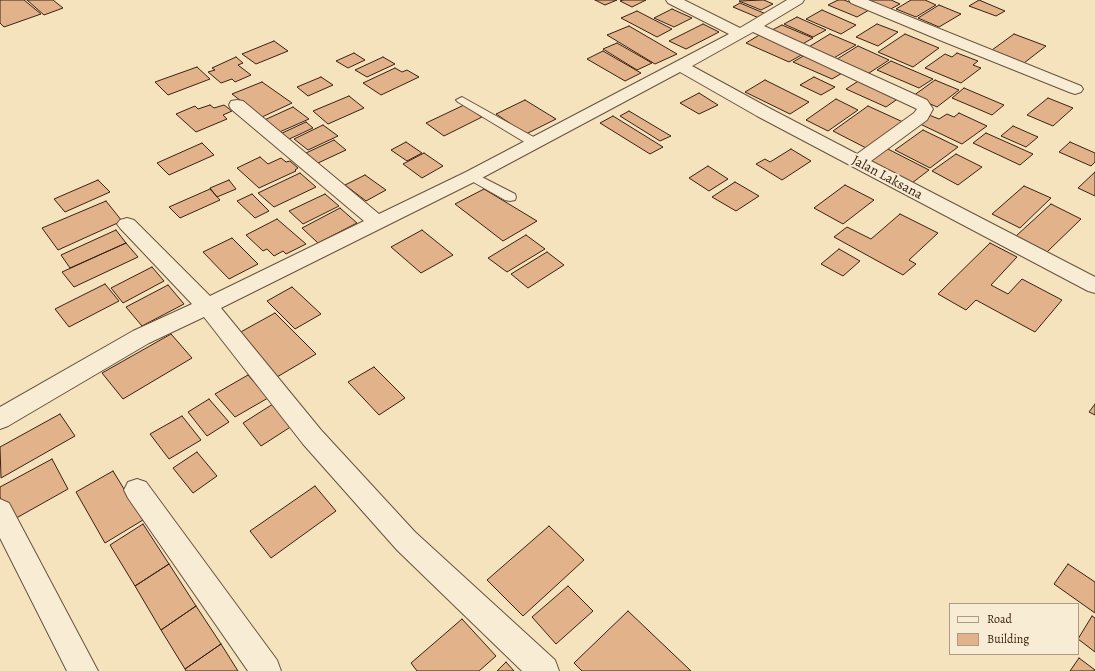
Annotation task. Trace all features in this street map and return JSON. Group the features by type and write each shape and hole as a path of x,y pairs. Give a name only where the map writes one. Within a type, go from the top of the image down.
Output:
{"street":[{"path":"673,0 923,106 925,109 921,116 858,162"},
{"path":"0,419 141,337 472,176 681,66 797,0"},
{"path":"856,0 1075,89"},
{"name":"Jalan Laksana","path":"681,66 763,112 1095,286"},
{"path":"237,105 378,222"},
{"path":"127,224 207,306 312,437 406,541 544,671"},
{"path":"137,490 266,671"},
{"path":"0,511 83,671"}],"lane":[{"path":"462,100 535,143"},
{"path":"472,176 510,197"}],"building":[{"path":"0,0 24,0 41,14 4,27 0,23"},
{"path":"27,0 53,0 63,8 44,15"},
{"path":"595,0 617,0 605,5"},
{"path":"646,0 632,7 620,1"},
{"path":"764,0 773,4 761,10 739,1"},
{"path":"838,0 844,0 869,10 857,17 828,5"},
{"path":"863,0 891,0 900,4 887,11"},
{"path":"911,0 925,0 936,5 916,17 896,9"},
{"path":"979,0 1005,11 996,16 969,6"},
{"path":"740,3 766,14 759,18 733,7"},
{"path":"939,5 961,14 939,27 918,18"},
{"path":"672,9 692,18 674,27 654,18"},
{"path":"822,10 856,25 841,34 806,19"},
{"path":"637,11 672,29 657,37 621,18"},
{"path":"797,17 826,30 813,37 784,24"},
{"path":"703,24 719,32 686,49 669,41"},
{"path":"877,24 898,32 878,46 856,37"},
{"path":"782,25 813,38 799,46 768,32"},
{"path":"629,26 677,54 655,64 607,35"},
{"path":"761,34 805,53 789,62 746,43"},
{"path":"830,34 856,45 832,59 807,48"},
{"path":"905,34 939,48 913,67 878,52"},
{"path":"1014,34 1046,46 1024,63 992,50"},
{"path":"274,41 288,51 256,64 242,54"},
{"path":"617,43 652,63 637,70 603,49"},
{"path":"858,46 889,60 866,75 834,61"},
{"path":"603,51 641,73 625,81 587,59"},
{"path":"354,53 365,60 348,68 336,61"},
{"path":"957,53 978,61 973,65 981,68 961,83 925,68 945,54 952,57"},
{"path":"805,55 844,72 832,79 793,62"},
{"path":"236,57 243,63 238,65 251,75 235,82 232,79 221,83 208,72 215,70 212,68"},
{"path":"383,57 395,64 367,77 355,70"},
{"path":"891,61 933,79 919,88 877,70"},
{"path":"197,67 210,79 168,95 155,82"},
{"path":"395,68 402,72 407,70 419,77 381,95 363,83"},
{"path":"321,77 333,85 308,96 297,87"},
{"path":"814,77 835,87 821,95 800,85"},
{"path":"765,80 809,102 790,114 745,92"},
{"path":"860,80 899,98 886,107 846,89"},
{"path":"935,80 959,90 937,107 913,96"},
{"path":"262,82 292,103 262,117 232,94"},
{"path":"964,88 1004,105 992,115 952,98"},
{"path":"699,93 718,105 699,114 680,103"},
{"path":"349,96 364,108 328,124 313,111"},
{"path":"1048,98 1073,108 1053,126 1027,115"},
{"path":"836,99 858,110 828,131 806,120"},
{"path":"525,100 556,119 526,134 496,114"},
{"path":"210,105 214,108 224,105 232,111 223,115 227,119 196,132 176,114 195,106 198,109"},
{"path":"464,105 482,117 444,136 426,123"},
{"path":"868,106 903,122 868,149 833,131"},
{"path":"293,107 309,119 275,134 260,122"},
{"path":"629,111 671,136 660,141 620,116"},
{"path":"959,113 987,126 962,144 918,123 929,115 939,119 947,114 954,117"},
{"path":"613,116 663,147 650,154 600,123"},
{"path":"306,122 313,128 285,141 278,135"},
{"path":"323,125 338,136 308,150 294,139"},
{"path":"1013,126 1038,137 1026,147 1001,136"},
{"path":"923,130 958,147 930,168 895,150"},
{"path":"986,133 1033,154 1020,165 973,143"},
{"path":"334,140 346,150 318,163 306,153"},
{"path":"406,142 422,153 407,161 391,150"},
{"path":"1070,142 1095,153 1095,162 1091,166 1059,152"},
{"path":"202,143 214,155 169,175 157,163"},
{"path":"886,148 929,170 912,183 869,161"},
{"path":"791,149 811,161 782,180 756,164 765,159 770,162"},
{"path":"424,153 443,166 422,178 403,164"},
{"path":"956,154 982,167 958,185 932,171"},
{"path":"260,157 268,164 281,158 286,162 290,161 298,168 295,170 296,171 259,188 237,168"},
{"path":"708,166 728,179 709,191 689,178"},
{"path":"1095,172 1095,196 1078,188"},
{"path":"300,173 316,187 274,207 258,193"},
{"path":"365,175 386,190 366,201 345,185"},
{"path":"98,180 110,192 65,212 54,199"},
{"path":"229,180 236,189 217,197 210,188"},
{"path":"735,182 759,196 736,211 712,197"},
{"path":"845,185 874,200 843,224 814,208"},
{"path":"1024,186 1051,198 1020,228 992,214"},
{"path":"210,189 220,200 180,218 169,207"},
{"path":"484,189 537,221 503,241 455,204"},
{"path":"252,194 269,211 255,218 237,201"},
{"path":"325,194 339,206 303,224 289,211"},
{"path":"106,201 122,221 58,250 42,228"},
{"path":"1051,204 1081,219 1047,252 1016,236"},
{"path":"340,208 357,223 318,243 302,228"},
{"path":"900,214 938,233 909,260 916,264 903,275 834,237 847,227 871,239"},
{"path":"277,219 306,244 286,254 283,251 274,256 267,249 263,251 246,235"},
{"path":"116,230 126,243 70,268 61,255"},
{"path":"422,230 453,255 421,273 391,247"},
{"path":"526,235 545,249 507,272 488,258"},
{"path":"232,238 258,264 229,279 203,252"},
{"path":"126,243 138,257 74,287 62,272"},
{"path":"990,243 1017,257 991,285 1008,294 1022,279 1062,300 1035,332 976,300 966,310 938,294"},
{"path":"839,249 860,261 843,276 821,264"},
{"path":"547,252 564,265 528,288 511,274"},
{"path":"152,267 164,281 123,303 111,288"},
{"path":"105,284 119,301 69,327 55,309"},
{"path":"168,285 184,304 142,326 126,307"},
{"path":"292,287 321,314 295,329 267,301"},
{"path":"275,313 316,354 277,377 237,334"},
{"path":"171,334 192,358 123,399 102,373"},
{"path":"374,367 405,398 379,415 348,382"},
{"path":"248,375 268,398 235,417 215,394"},
{"path":"209,399 229,422 207,436 188,412"},
{"path":"273,404 292,426 261,446 243,423"},
{"path":"1095,404 1095,415 1089,412"},
{"path":"60,414 75,436 1,478 0,447"},
{"path":"182,416 201,440 169,459 150,434"},
{"path":"197,452 217,476 193,493 173,468"},
{"path":"52,459 68,489 11,521 0,497 0,487"},
{"path":"113,471 143,520 105,543 76,492"},
{"path":"315,486 336,511 271,558 250,531"},
{"path":"143,524 169,564 135,586 110,545"},
{"path":"549,526 584,560 523,616 487,580"},
{"path":"169,564 196,606 161,630 135,586"},
{"path":"1068,564 1095,582 1095,613 1054,584"},
{"path":"568,586 593,611 556,644 532,617"},
{"path":"196,606 221,644 185,669 161,630"},
{"path":"628,611 691,671 582,671 574,663"},
{"path":"1092,616 1095,618 1095,652 1079,640"},
{"path":"462,619 496,656 479,671 417,671 411,663"},
{"path":"221,644 238,671 186,671 185,669"},
{"path":"1079,658 1095,670 1095,671 1070,671"},
{"path":"506,662 514,671 497,671"}]}
